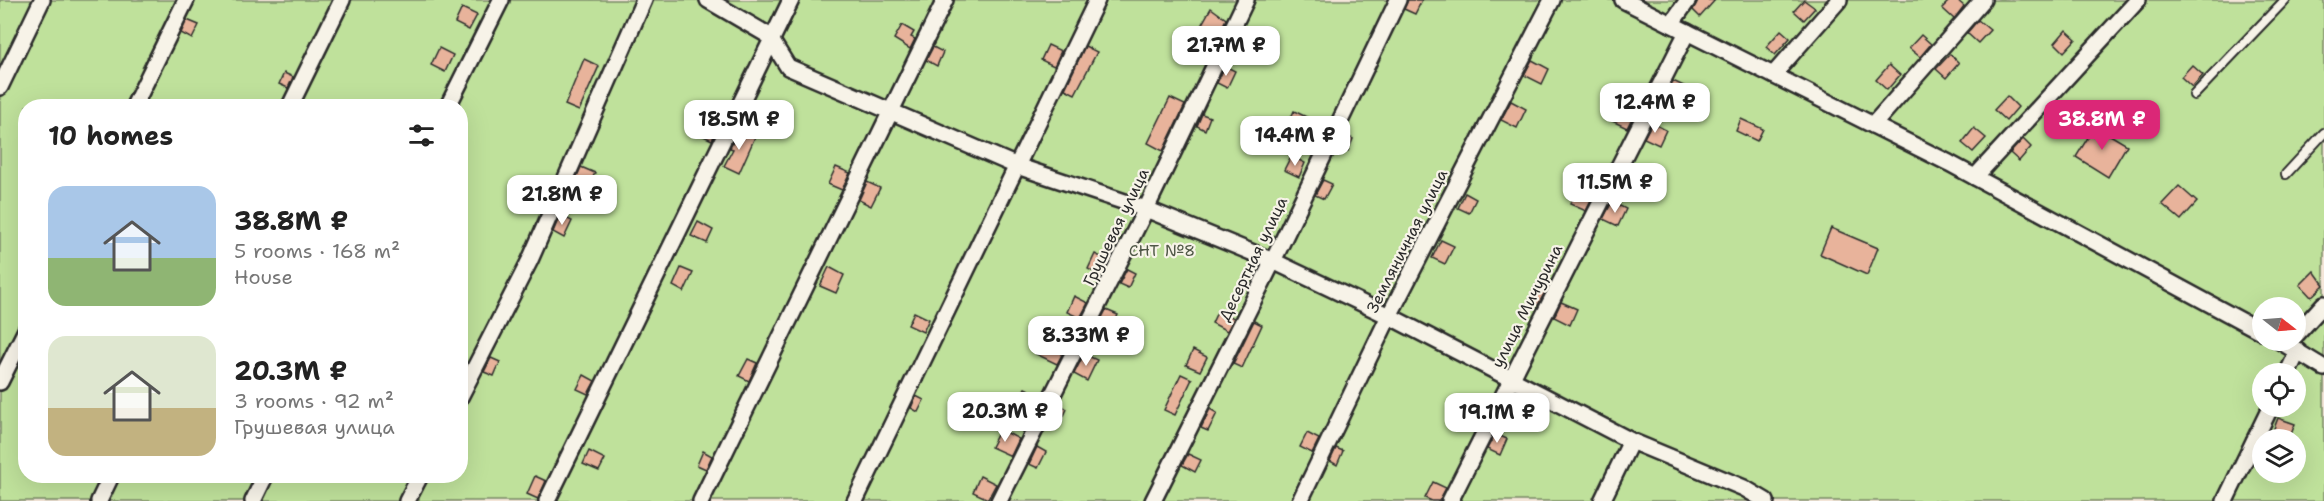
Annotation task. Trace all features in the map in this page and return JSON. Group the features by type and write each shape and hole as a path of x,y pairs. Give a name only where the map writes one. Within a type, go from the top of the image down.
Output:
{"street":[{"path":"0,87 42,0"},
{"path":"137,99 186,0"},
{"path":"293,99 342,0"},
{"path":"452,99 501,0"},
{"path":"468,381 530,260 644,0"},
{"path":"708,0 768,35 788,66 1017,166 1146,209 1273,261 1389,316 1741,495 1766,501"},
{"path":"547,501 791,0"},
{"path":"701,501 945,0"},
{"path":"855,501 1097,0"},
{"name":"Грушевая улица","path":"999,501 1146,209 1246,0"},
{"name":"Десертная улица","path":"1153,501 1273,261 1398,0"},
{"name":"Земляничная улица","path":"1300,501 1389,316 1552,0"},
{"path":"1623,0 1976,177 2252,327"},
{"path":"1671,24 1688,0"},
{"path":"1773,75 1839,0"},
{"path":"1873,125 1983,0"},
{"path":"1976,177 2138,0"},
{"name":"улица Мичурина","path":"1450,501 1510,378 1687,32"},
{"path":"2306,324 2324,304"},
{"path":"0,382 18,346"},
{"path":"2300,351 2324,368"},
{"path":"2225,501 2266,417"},
{"path":"1602,501 1631,441"},
{"path":"99,501 108,483"},
{"path":"253,501 262,483"},
{"path":"407,501 416,483"}],"lane":[{"path":"2194,95 2284,0"},
{"path":"2286,174 2324,133"}],"green space":[{"name":"СНТ №8","path":"0,0 2324,0 2324,501 0,501"}],"building":[{"path":"1408,0 1422,0 1415,14 1404,9"},
{"path":"1698,0 1715,0 1700,17 1693,10"},
{"path":"1804,0 1815,8 1804,20 1794,11"},
{"path":"1950,0 1957,0 1964,6 1954,19 1942,8"},
{"path":"462,8 477,15 469,30 455,23"},
{"path":"1211,8 1226,19 1219,33 1202,24"},
{"path":"187,20 199,25 192,39 181,33"},
{"path":"1978,20 1990,30 1978,43 1967,33"},
{"path":"902,25 914,32 911,37 915,39 910,49 894,39"},
{"path":"1244,27 1254,32 1247,47 1237,42"},
{"path":"1781,30 1790,38 1775,55 1766,47"},
{"path":"2066,30 2076,39 2064,52 2055,43"},
{"path":"1921,35 1931,44 1920,57 1909,48"},
{"path":"1048,45 1061,51 1054,66 1041,60"},
{"path":"1085,46 1097,52 1075,94 1065,89"},
{"path":"933,47 943,52 937,66 926,60"},
{"path":"439,48 453,55 445,72 431,65"},
{"path":"1950,54 1959,63 1946,78 1936,69"},
{"path":"584,59 599,66 579,111 565,105"},
{"path":"1532,60 1549,69 1542,84 1524,75"},
{"path":"1889,65 1900,75 1887,90 1876,80"},
{"path":"2192,65 2203,75 2192,87 2181,77"},
{"path":"1225,66 1235,71 1227,88 1217,83"},
{"path":"284,73 293,77 288,88 279,84"},
{"path":"1673,81 1688,88 1681,102 1666,95"},
{"path":"2007,96 2018,107 2006,121 1994,110"},
{"path":"1170,98 1185,105 1163,151 1148,143"},
{"path":"1622,99 1638,106 1627,128 1612,121"},
{"path":"1511,101 1526,109 1517,128 1501,120"},
{"path":"1294,111 1327,127 1321,138 1289,122"},
{"path":"1202,114 1210,117 1205,130 1197,126"},
{"path":"707,117 720,124 712,140 699,134"},
{"path":"1741,119 1763,129 1757,141 1736,131"},
{"path":"1652,123 1666,130 1659,145 1644,138"},
{"path":"2095,126 2127,145 2108,177 2076,157"},
{"path":"1974,128 1986,138 1973,152 1962,143"},
{"path":"741,131 755,137 739,173 724,166 733,149 730,148 738,132"},
{"path":"1344,135 1353,139 1348,151 1339,147"},
{"path":"2023,139 2031,147 2019,161 2010,153"},
{"path":"1291,156 1305,163 1299,177 1284,170"},
{"path":"581,167 595,173 588,187 575,181"},
{"path":"836,167 850,173 842,190 828,184"},
{"path":"1323,180 1332,184 1324,199 1315,195"},
{"path":"867,182 880,188 871,206 859,200"},
{"path":"540,183 551,188 544,204 533,198"},
{"path":"2179,186 2197,202 2181,220 2162,204"},
{"path":"1576,192 1592,199 1586,211 1570,204"},
{"path":"1465,193 1476,199 1469,213 1458,208"},
{"path":"1612,202 1626,209 1618,226 1603,219"},
{"path":"560,215 572,221 564,238 553,232"},
{"path":"698,222 713,230 707,243 691,236"},
{"path":"1831,228 1878,248 1867,275 1820,254"},
{"path":"1441,240 1454,246 1445,264 1432,258"},
{"path":"1095,254 1109,261 1101,276 1088,269"},
{"path":"829,267 844,275 836,293 820,286"},
{"path":"681,268 693,273 684,292 673,286"},
{"path":"1127,269 1135,273 1128,288 1119,284"},
{"path":"2314,271 2324,285 2311,297 2300,285"},
{"path":"1536,285 1546,290 1538,305 1529,301"},
{"path":"1074,296 1088,303 1080,318 1067,312"},
{"path":"1561,302 1577,309 1570,325 1554,317"},
{"path":"1106,310 1118,315 1110,333 1097,327"},
{"path":"1218,310 1234,318 1227,331 1212,323"},
{"path":"914,312 929,319 923,332 908,325"},
{"path":"1254,321 1262,325 1242,368 1233,364"},
{"path":"1044,336 1066,347 1057,364 1036,354"},
{"path":"1193,350 1207,357 1200,371 1186,365"},
{"path":"1084,354 1097,360 1087,381 1074,374"},
{"path":"491,358 500,362 494,376 484,372"},
{"path":"748,359 757,363 749,381 739,376"},
{"path":"1181,374 1192,379 1175,415 1164,410"},
{"path":"584,375 595,381 588,394 577,389"},
{"path":"1025,388 1041,396 1034,409 1018,402"},
{"path":"916,396 924,400 918,412 911,408"},
{"path":"1059,404 1067,409 1061,422 1052,418"},
{"path":"1210,409 1217,413 1208,431 1201,428"},
{"path":"2278,418 2295,424 2293,429 2274,429"},
{"path":"1000,429 1019,439 1011,456 991,447"},
{"path":"1307,433 1319,439 1312,453 1300,447"},
{"path":"1495,434 1507,439 1500,455 1487,449"},
{"path":"1037,447 1046,452 1038,468 1029,464"},
{"path":"1336,448 1343,451 1337,465 1330,461"},
{"path":"589,451 605,459 599,471 583,464"},
{"path":"703,451 712,456 706,469 697,465"},
{"path":"1188,454 1201,460 1195,472 1182,465"},
{"path":"535,476 546,481 538,499 527,494"},
{"path":"980,476 996,484 988,499 973,492"},
{"path":"1433,482 1446,488 1439,501 1425,498"}]}
